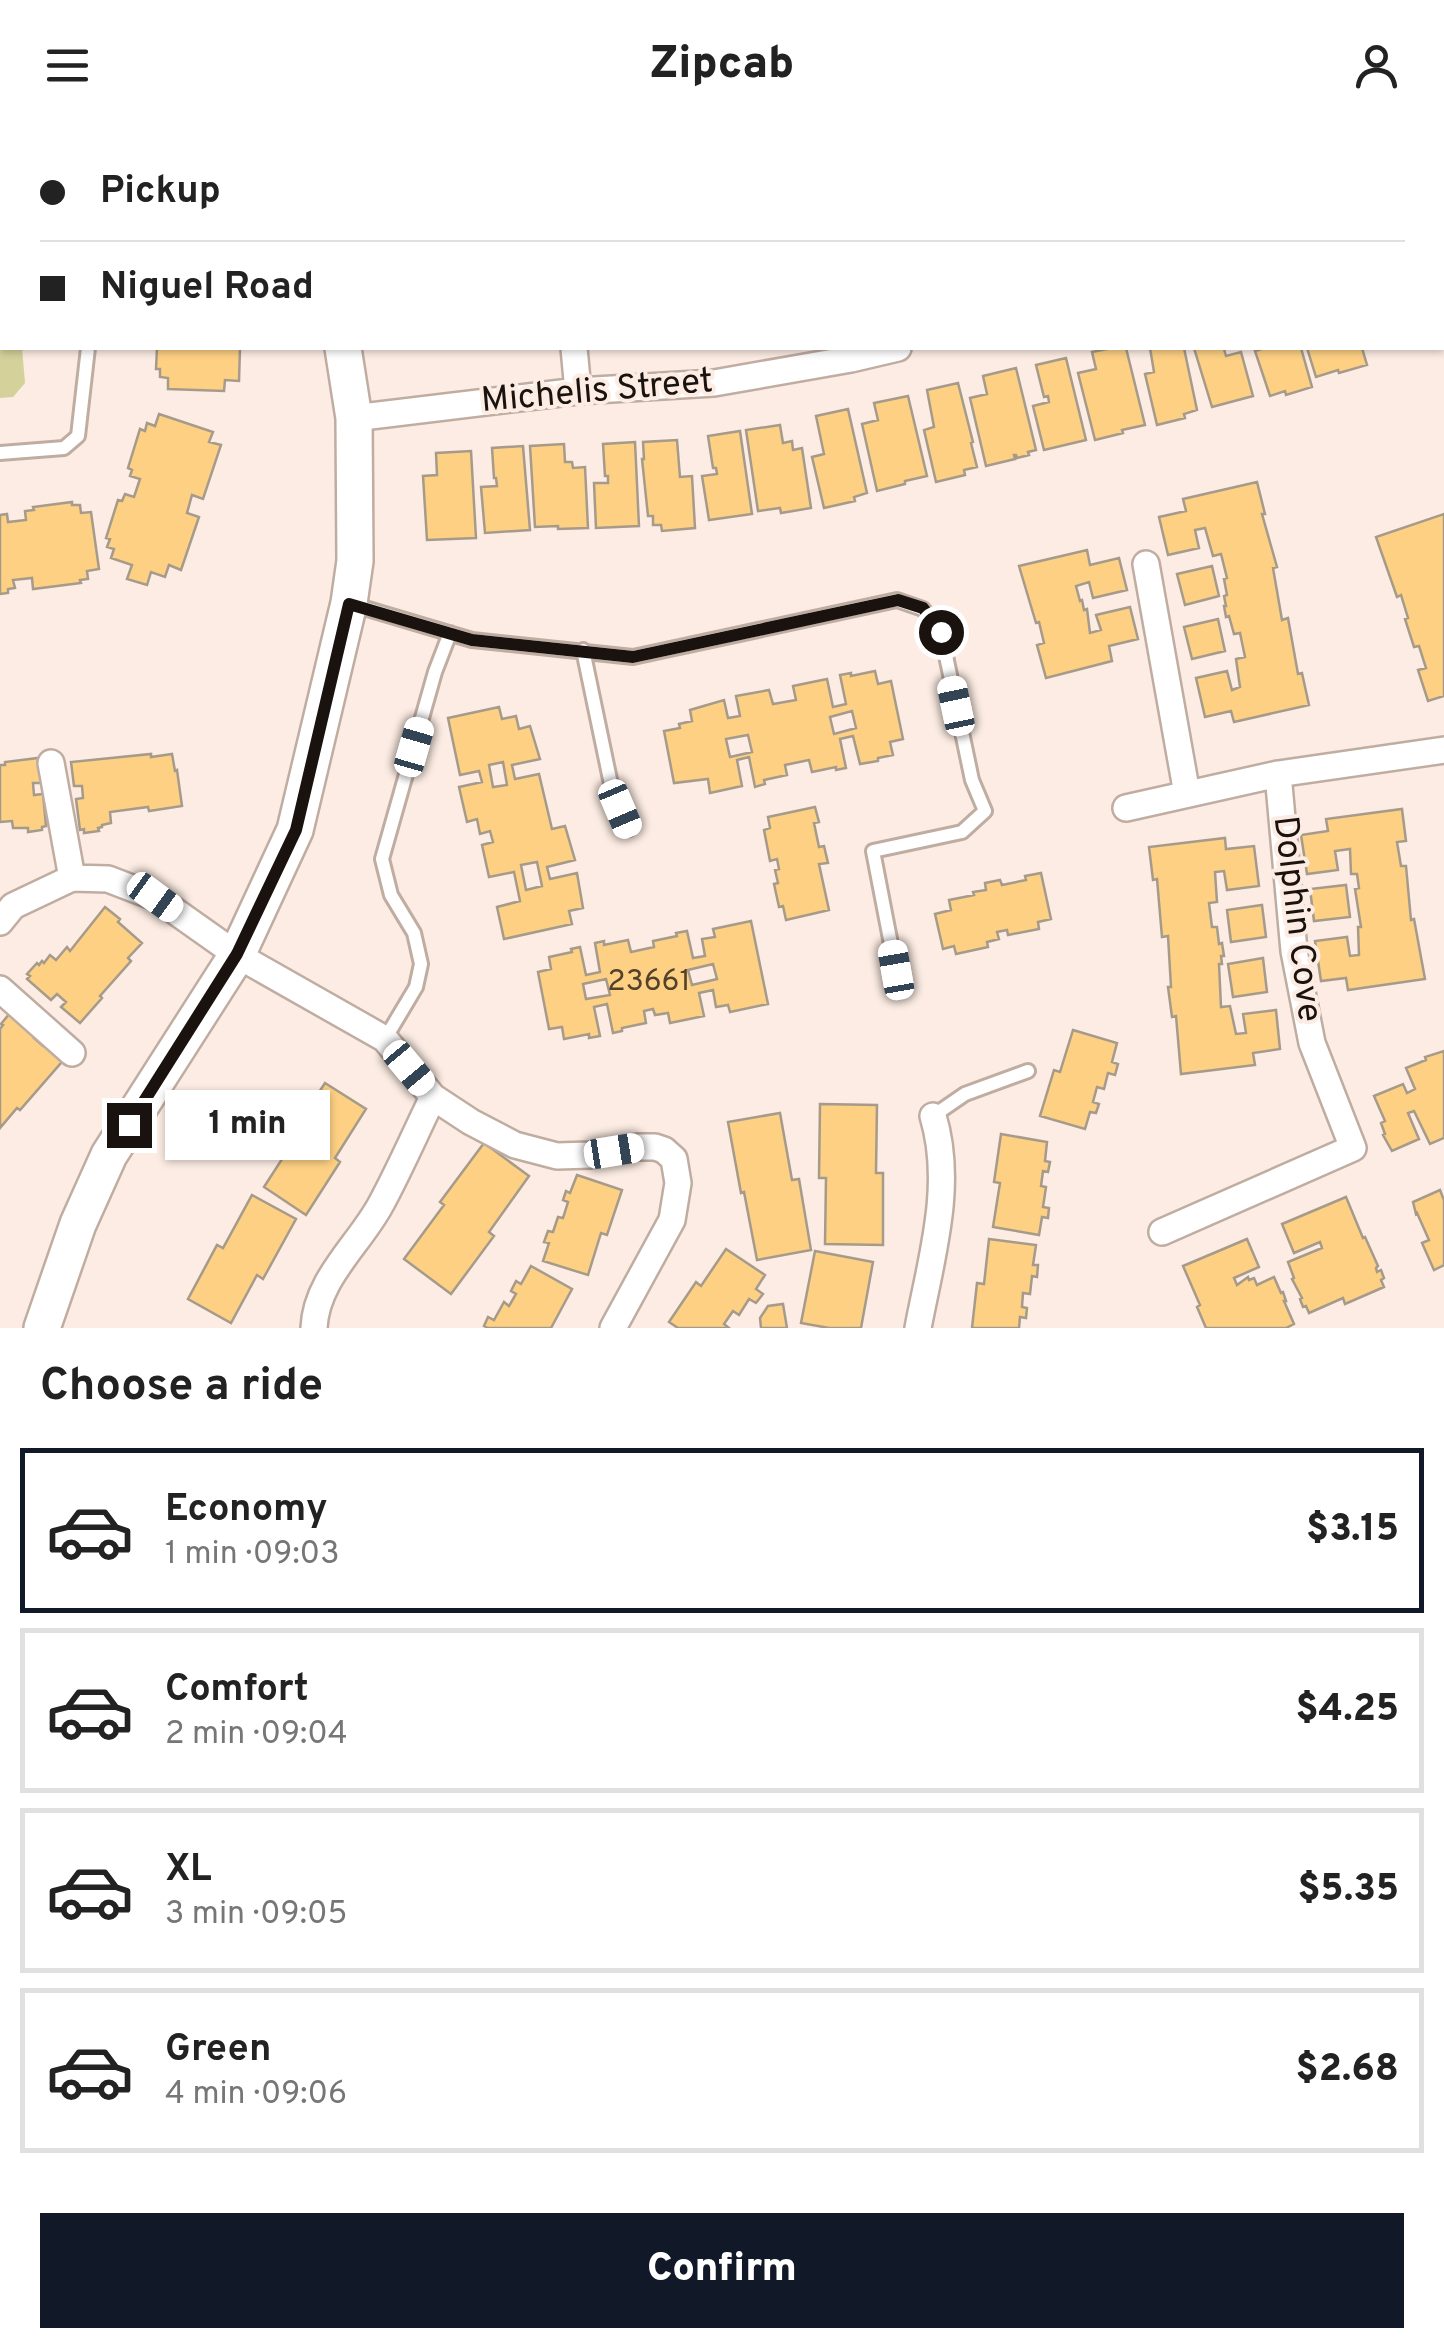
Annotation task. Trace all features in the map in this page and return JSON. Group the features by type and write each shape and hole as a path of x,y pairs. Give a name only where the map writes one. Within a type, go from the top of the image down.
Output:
{"main road":[{"path":"42,1328 78,1224 110,1155 237,954 296,830 349,604 355,561 354,418 344,350"}],"street":[{"path":"574,350 578,391"},
{"name":"Michelis Street","path":"354,418 578,391 714,383 890,350"},
{"path":"1146,564 1187,794"},
{"path":"1126,808 1278,774 1444,750"},
{"path":"52,762 72,878"},
{"name":"Dolphin Cove","path":"1162,1232 1353,1148 1308,1025 1294,952 1278,774"},
{"path":"0,922 13,906 72,878 108,879 155,897 237,954 385,1038 433,1097 515,1145 556,1156 655,1147 664,1150 674,1159 678,1184 672,1220 613,1328"},
{"path":"0,989 72,1053"},
{"path":"314,1328 314,1315 328,1282 379,1207 433,1097"},
{"path":"918,1328 942,1198 939,1136 933,1116"}],"lane":[{"path":"0,453 64,448 78,436 88,350"},
{"path":"349,604 472,640 633,657 898,600 923,608 941,632 972,780 985,811 962,832 873,850 896,970"},
{"path":"385,1038 416,987 421,964 414,932 390,895 382,859 435,672 450,633"},
{"path":"583,650 612,789 629,829"},
{"path":"933,1116 965,1094 1028,1071"}],"shaded area":[{"path":"0,350 22,350 25,383 13,397 0,398"}],"building":[{"path":"157,350 240,350 239,381 225,380 224,391 168,389 168,378 160,377 160,369 156,369"},
{"path":"1126,350 1145,425 1095,440 1078,373 1096,369 1092,352"},
{"path":"1150,350 1184,350 1197,410 1184,414 1185,418 1157,425 1145,374 1154,372"},
{"path":"1195,350 1224,350 1226,356 1241,352 1253,396 1212,407"},
{"path":"1302,350 1312,387 1270,396 1255,351"},
{"path":"1308,350 1363,350 1367,365 1316,377"},
{"path":"1066,358 1086,440 1044,450 1033,406 1049,402 1048,396 1044,397 1036,365"},
{"path":"1016,368 1036,450 986,466 970,398 987,394 983,376"},
{"path":"958,383 977,467 964,470 965,475 936,482 924,430 934,427 927,390"},
{"path":"908,396 927,476 877,491 862,424 878,420 874,403"},
{"path":"848,409 867,493 854,497 855,501 824,508 812,457 824,454 816,416"},
{"path":"159,414 213,432 209,442 221,445 203,499 192,495 187,513 199,517 181,570 169,565 165,577 151,572 147,585 127,579 132,565 111,558 114,549 107,547 110,539 106,538 118,500 122,501 125,494 134,497 140,479 130,476 132,470 128,468 140,429 145,431 147,423 155,426"},
{"path":"780,425 783,443 792,441 793,450 802,448 811,508 781,513 780,508 758,511 746,430"},
{"path":"740,431 752,514 709,520 702,476 717,474 708,436"},
{"path":"677,440 680,477 692,476 695,528 662,531 661,525 653,525 653,516 648,516 643,442"},
{"path":"635,442 639,526 596,528 594,483 608,483 603,444"},
{"path":"564,444 565,462 572,462 573,468 585,467 588,528 535,527 530,446"},
{"path":"523,446 530,530 485,533 481,487 497,486 492,448"},
{"path":"471,451 476,538 427,540 423,476 437,475 436,453"},
{"path":"1257,482 1277,567 1273,568 1282,620 1288,618 1298,674 1302,673 1309,705 1234,722 1231,711 1205,717 1196,678 1227,671 1232,690 1240,687 1236,659 1245,657 1240,633 1234,634 1229,616 1226,617 1227,578 1221,554 1213,556 1205,528 1195,530 1199,548 1168,555 1159,517 1186,511 1183,499"},
{"path":"72,502 80,505 81,513 91,512 99,569 87,571 88,579 80,580 81,583 33,589 32,578 13,580 15,588 0,594 0,515 7,514 8,522 26,520 25,511 34,510 33,507"},
{"path":"1444,514 1444,696 1428,701 1418,670 1426,668 1419,646 1414,647 1401,595 1397,597 1376,537"},
{"path":"1087,550 1090,565 1119,558 1127,590 1093,598 1089,582 1076,586 1084,610 1087,609 1090,633 1101,630 1096,615 1130,607 1138,639 1109,646 1112,661 1046,678 1037,645 1044,643 1039,622 1036,623 1019,566"},
{"path":"1212,566 1219,596 1185,605 1177,574"},
{"path":"1218,619 1225,651 1192,659 1184,627"},
{"path":"875,671 878,684 891,681 903,739 890,742 893,755 860,764 853,736 840,739 846,768 812,772 809,760 785,765 787,775 764,780 765,784 755,787 749,757 737,760 742,786 710,793 708,779 674,783 664,731 692,721 690,710 724,700 728,718 740,716 736,696 769,690 773,704 796,700 793,686 827,679 833,707 846,704 840,675","holes":["852,711 856,728 834,734 830,717","748,735 752,752 730,757 726,739"]},
{"path":"499,707 502,719 516,716 519,729 530,726 540,759 512,765 515,779 539,774 552,829 565,826 575,860 547,867 550,879 577,873 583,908 569,911 572,924 504,939 497,907 520,901 514,872 489,877 482,845 493,842 490,831 480,834 477,819 467,822 459,787 482,782 479,771 460,775 448,718","holes":["503,762 507,785 493,787 489,765","537,862 542,886 526,890 521,865"]},
{"path":"172,754 182,806 110,812 111,823 102,825 99,831 80,830 76,799 83,798 82,786 74,786 71,762"},
{"path":"38,758 41,783 33,783 34,795 43,794 46,826 28,832 28,828 13,828 12,821 0,822 0,765"},
{"path":"815,807 819,847 824,846 828,863 819,864 829,910 786,920 774,884 778,883 777,859 770,861 764,830 770,828 768,817"},
{"path":"1402,809 1406,841 1397,842 1401,866 1406,866 1411,920 1414,919 1425,979 1348,990 1346,978 1321,981 1315,941 1347,937 1350,956 1359,955 1361,927 1355,889 1359,888 1357,874 1351,874 1350,849 1335,851 1338,870 1307,874 1301,835 1328,831 1326,819"},
{"path":"1225,838 1226,849 1254,846 1259,886 1227,890 1224,871 1215,872 1217,902 1209,903 1212,927 1217,927 1224,956 1219,964 1221,1007 1230,1006 1236,1034 1246,1033 1243,1014 1276,1010 1280,1049 1253,1053 1255,1065 1181,1074 1176,1016 1172,1017 1168,987 1168,936 1162,937 1157,879 1153,880 1149,847"},
{"path":"1041,873 1051,919 1038,922 1039,929 1008,935 1007,930 997,932 999,939 987,942 988,947 956,954 954,946 943,949 935,914 951,910 949,900 986,890 985,883 1000,880 1002,885"},
{"path":"1346,885 1350,917 1314,921 1310,889"},
{"path":"1262,905 1266,937 1231,942 1227,910"},
{"path":"105,907 142,943 80,1023 61,1007 66,1002 57,994 51,1000 27,979 27,974 50,955 56,960 67,947 70,951"},
{"path":"751,921 768,1004 730,1012 728,1005 716,1007 713,990 699,993 704,1016 670,1023 668,1013 655,1015 653,1009 644,1011 646,1023 613,1033 607,1004 594,1007 600,1036 564,1039 562,1027 549,1029 538,972 551,969 549,957 580,947 586,975 600,972 595,943 628,940 631,952 654,947 653,941 687,931 693,958 705,956 702,939 715,937 713,929","holes":["713,964 717,979 692,985 688,970","606,979 610,995 586,999 583,984"]},
{"path":"1263,958 1267,992 1233,997 1228,964"},
{"path":"10,1013 39,1032 34,1038 43,1046 48,1039 67,1056 0,1128 0,1029"},
{"path":"1073,1030 1117,1043 1112,1062 1118,1064 1115,1075 1108,1073 1104,1089 1097,1087 1093,1102 1099,1104 1096,1113 1090,1112 1085,1129 1040,1116 1054,1070 1060,1072"},
{"path":"1444,1051 1444,1138 1430,1144 1414,1111 1408,1113 1419,1139 1392,1151 1383,1135 1381,1123 1385,1121 1374,1096 1403,1084 1407,1093 1415,1089 1406,1068"},
{"path":"325,1083 366,1109 335,1158 340,1162 306,1215 264,1187 295,1139 290,1136"},
{"path":"820,1104 877,1105 876,1173 883,1173 883,1245 825,1244 826,1178 819,1178"},
{"path":"780,1113 792,1180 799,1179 811,1250 757,1260 728,1122"},
{"path":"1001,1134 1047,1142 1045,1161 1050,1162 1048,1172 1043,1171 1041,1186 1046,1187 1043,1207 1049,1208 1048,1218 1042,1217 1039,1235 993,1227 1000,1183 994,1182"},
{"path":"484,1143 529,1176 489,1232 494,1236 451,1294 404,1259"},
{"path":"577,1175 622,1190 607,1235 601,1233 588,1275 543,1261 548,1231 553,1232 558,1217 563,1218 568,1202 563,1200"},
{"path":"1440,1190 1444,1200 1444,1265 1434,1270 1422,1243 1429,1240 1413,1202"},
{"path":"252,1195 296,1219 263,1279 257,1275 231,1323 188,1299 217,1245 223,1248"},
{"path":"1346,1197 1378,1266 1377,1272 1381,1270 1384,1287 1345,1304 1343,1298 1309,1313 1303,1307 1288,1262 1322,1248 1320,1242 1294,1253 1282,1224"},
{"path":"989,1239 1036,1245 1033,1265 1038,1265 1037,1277 1032,1276 1030,1294 1023,1293 1026,1318 1020,1317 1019,1328 972,1328 977,1283 984,1284"},
{"path":"1247,1239 1259,1267 1234,1278 1237,1285 1248,1277 1254,1278 1257,1285 1274,1277 1294,1324 1286,1328 1206,1328 1183,1266"},
{"path":"726,1249 765,1275 756,1289 763,1294 756,1303 749,1299 739,1315 733,1311 724,1324 729,1328 678,1328 669,1322 696,1282 701,1286"},
{"path":"815,1251 873,1262 861,1328 801,1323"},
{"path":"531,1266 572,1289 551,1328 484,1326 488,1317 494,1320 504,1302 509,1306 516,1294 511,1291 516,1281 521,1284"},
{"path":"783,1304 787,1328 761,1328 760,1318 768,1306"}],"route":[{"path":"129,1125 237,954 296,830 349,604 472,640 633,657 898,600 923,608 941,632"}]}
